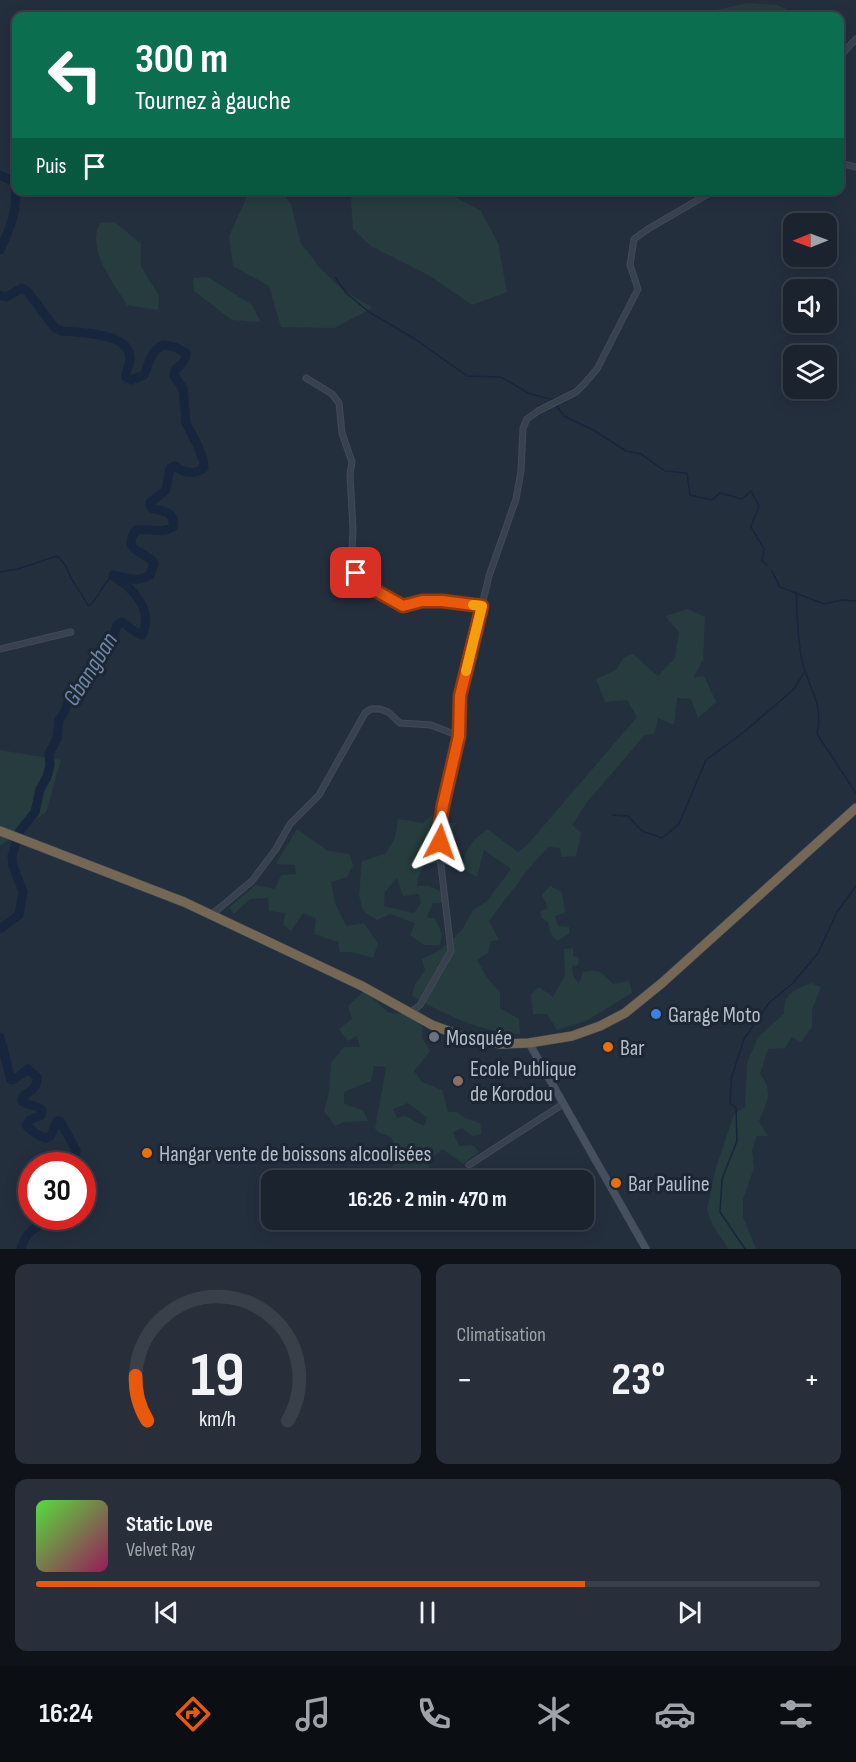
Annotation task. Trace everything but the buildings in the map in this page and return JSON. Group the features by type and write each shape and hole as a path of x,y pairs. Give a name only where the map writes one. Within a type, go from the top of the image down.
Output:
{"highway":[{"path":"0,831 184,902 362,986 432,1025 464,1036 501,1044 529,1043 572,1036 600,1026 625,1013 856,808"}],"street":[{"path":"844,52 856,39"},
{"path":"410,1013 420,1005 451,951 440,857 440,824 459,736 460,696 489,576 516,499 521,471 523,428 527,419 538,411 576,392 597,369 638,289 630,265 634,239 648,228 706,195"},
{"path":"306,378 332,394 339,403 342,433 352,462 350,492 352,552 356,573 364,584 403,606 422,601 442,601 482,606"},
{"path":"0,649 71,632"},
{"path":"210,916 252,881 276,849 290,824 319,795 365,713 370,709 388,712 400,723 431,725 459,736"},
{"path":"529,1043 646,1249"},
{"path":"469,1166 563,1104"}],"green space":[{"path":"747,3 777,5 793,12 707,12"},
{"path":"248,195 284,195 291,204 300,242 321,269 343,290 373,308 334,328 281,327 269,286 233,266 229,236"},
{"path":"354,195 452,195 481,211 498,243 507,292 472,305 430,276 371,246 353,229 351,199"},
{"path":"115,222 141,244 141,266 159,296 158,310 127,305 103,266 96,244 97,233 100,223"},
{"path":"208,277 252,305 261,322 232,320 194,291 193,278"},
{"path":"688,609 705,617 703,660 694,677 704,676 716,702 698,718 691,699 677,698 674,725 658,718 654,734 645,735 587,802 572,825 581,833 576,856 561,857 560,848 548,847 489,921 499,940 491,941 488,953 477,960 500,993 500,1008 519,1019 520,1034 477,1026 438,1010 412,996 415,984 425,971 422,959 440,950 462,930 473,910 487,901 511,869 484,850 477,877 463,869 469,846 487,829 518,852 528,844 637,717 627,700 605,702 596,679 616,670 624,657 633,654 658,676 675,658 679,632 665,616"},
{"path":"0,750 61,760 46,812 0,846"},
{"path":"433,814 442,823 456,823 451,833 436,828 428,830 437,846 439,859 438,863 425,864 418,878 417,886 429,886 444,893 443,903 433,903 427,917 435,919 442,934 440,945 424,945 410,935 415,923 390,914 377,920 363,911 359,895 362,861 385,854 395,838 398,819 423,823","holes":["397,878 403,896 419,894 421,903 414,913 384,906 385,892"]},
{"path":"297,829 328,851 350,854 353,866 347,877 331,882 335,903 346,926 364,923 378,944 373,958 351,952 340,952 338,942 314,934 316,918 303,913 291,931 283,925 285,913 269,911 268,898 250,899 234,914 229,908 255,885 275,889 281,875 296,874 295,865 276,864"},
{"path":"550,886 562,892 565,913 555,916 558,926 569,927 569,934 557,941 551,935 548,922 542,918 540,912 548,908 542,895"},
{"path":"573,948 573,956 579,958 578,965 572,966 573,975 579,984 583,972 597,971 613,984 629,981 632,993 586,1021 557,1030 547,1014 533,1014 531,995 539,987 553,997 565,975 564,949"},
{"path":"811,983 821,987 812,1010 812,1027 801,1042 792,1037 785,1048 768,1049 760,1074 767,1086 768,1097 759,1121 768,1136 757,1136 752,1150 754,1168 743,1199 743,1217 756,1249 728,1249 712,1224 707,1210 715,1171 734,1114 745,1107 747,1063 758,1037 784,1014 786,1001 791,993"},
{"path":"364,991 389,1013 406,1014 423,1027 422,1038 430,1051 414,1071 422,1082 442,1090 448,1112 457,1112 465,1118 480,1123 482,1134 472,1136 462,1128 453,1132 459,1146 473,1145 479,1152 463,1164 443,1149 430,1159 428,1170 391,1170 399,1155 391,1137 375,1129 386,1067 374,1066 371,1081 344,1092 344,1104 363,1110 368,1121 344,1122 335,1126 324,1111 329,1092 331,1063 344,1047 360,1047 357,1036 348,1041 339,1029 352,1019 348,1006","holes":["408,1103 427,1118 424,1126 405,1116 397,1118 393,1109"]}],"waterway":[{"name":"Gbangban","path":"0,175 12,181"},
{"name":"Gbangban","path":"0,250 15,209 16,195"},
{"path":"335,277 346,293 369,312 415,339 467,376 501,377 528,393 553,400"},
{"name":"Gbangban","path":"0,295 6,297 22,288 27,291 55,328 62,331 103,336 122,344 128,350 130,359 126,377 131,380 144,375 152,354 163,345 175,347 186,353 183,363 175,370 174,376 183,388 186,423 197,444 204,468 193,472 185,472 175,466 170,468 166,490 150,503 151,508 164,511 172,517 173,527 164,530 136,530 131,543 136,551 154,563 150,575 137,579 113,575 126,585 141,603 145,615 145,628 142,635 121,622 117,625 113,639 98,654 68,699 65,711 59,720 57,739 49,753 50,765 47,777 40,789 35,812 19,832 12,856 13,866 23,892 19,915 0,929"},
{"path":"556,405 564,416 595,431 626,451 641,454 665,471 687,473 690,495 712,500 720,493 742,499 751,491 759,506 751,527 764,549 762,561 767,565"},
{"path":"0,572 18,569 57,556 88,606 113,576"},
{"path":"772,571 780,587 824,604 841,600 856,601"},
{"path":"796,592 800,652 818,708 817,734 856,793"},
{"path":"612,815 628,816 642,831 662,838 679,824 706,760 744,732 794,689 805,671"},
{"path":"745,1249 720,1212 722,1179 737,1141 736,1108 730,1103 731,1079 744,1039 769,1003 793,983 818,953 837,912 856,886"},
{"name":"Gbangban","path":"0,1037 11,1080 28,1069 37,1077 35,1086 23,1096 22,1101 42,1110 41,1115 30,1120 26,1125 45,1138 51,1135 57,1121 60,1121 76,1152"},
{"name":"Gbangban","path":"21,1249 26,1237 33,1230"}],"slow traffic":[{"path":"466,671 482,606 473,605"}],"place":[{"name":"Garage Moto","path":"656,1014"},
{"name":"Mosquée","path":"434,1037"},
{"name":"Bar","path":"608,1047"},
{"name":"Ecole Publique de Korodou","path":"458,1081"},
{"name":"Hangar vente de boissons alcoolisées","path":"147,1153"},
{"name":"Bar Pauline","path":"616,1183"}],"route":[{"path":"356,573 364,584 403,606 422,601 442,601 482,606 460,696 459,736 443,805 440,842"}]}
